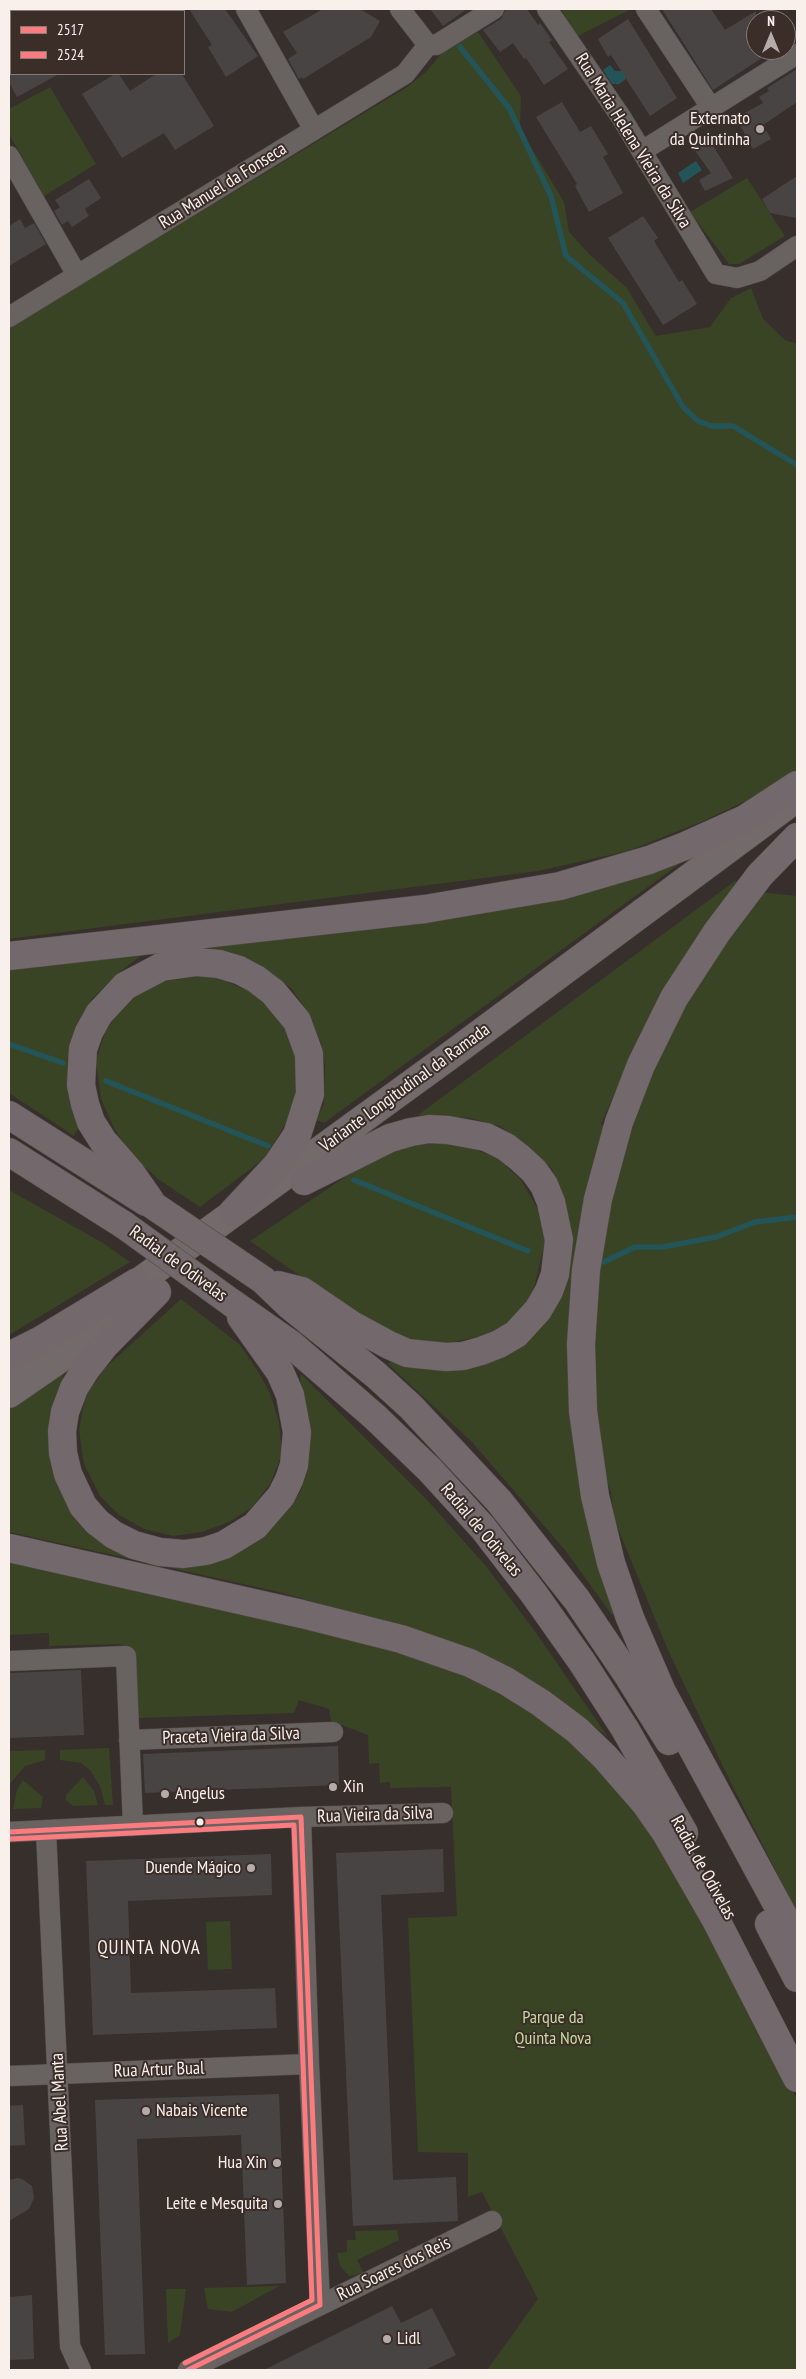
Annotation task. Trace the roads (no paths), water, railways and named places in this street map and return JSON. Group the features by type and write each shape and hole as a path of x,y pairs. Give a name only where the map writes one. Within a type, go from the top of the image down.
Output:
{"highway":[{"path":"9,956 425,909 560,886 649,860 685,846 745,819 797,785"},
{"path":"797,837 755,882 694,966 656,1033 631,1089 608,1158 591,1234 582,1306 581,1376 587,1445 595,1496 611,1563 630,1618 662,1692 797,1941"},
{"path":"154,1206 131,1173 103,1141 91,1122 84,1104 81,1085 83,1050 89,1032 99,1014 125,986 161,967 197,962 219,964 238,970 256,979 272,992 297,1020 309,1054 310,1094 297,1135 276,1165 233,1212"},
{"name":"Radial de Odivelas","path":"9,1115 133,1195 154,1206 263,1280 289,1305 376,1376 440,1436 500,1501 557,1573 603,1637 659,1725 705,1805 797,1978"},
{"path":"263,1280 302,1291 352,1325 389,1345 407,1352 446,1357 463,1356 481,1351 499,1344 516,1334 538,1310 549,1291 558,1256 559,1240 552,1202 534,1171 506,1147 492,1140 467,1132 448,1130 429,1129 411,1132 390,1138 304,1181"},
{"name":"Radial de Odivelas","path":"9,1152 124,1226 292,1345 375,1416 456,1499 508,1560 568,1642 639,1753 743,1940 797,2048"},
{"path":"9,1173 72,1208 124,1226"},
{"path":"147,1287 74,1388 65,1412 62,1431 63,1453 68,1474 83,1506 96,1522 114,1535 134,1545 160,1552 184,1554 206,1550 240,1537 255,1526 281,1496 294,1464 297,1432 290,1395 280,1372 248,1329 232,1303"},
{"path":"9,1356 147,1287"},
{"path":"9,1548 292,1612 401,1639 470,1663 506,1681 541,1703 577,1730 605,1757 645,1804 666,1833 716,1920 797,2078"}],"main road":[{"name":"Variante Longitudinal da Ramada","path":"9,1394 147,1287 233,1212 470,1040 797,797"},
{"name":"Variante Longitudinal da Ramada","path":"9,1375 85,1324 147,1287 304,1181 797,816"}],"street":[{"path":"246,9 314,130"},
{"path":"400,9 432,45"},
{"name":"Rua Manuel da Fonseca","path":"9,317 405,74 432,45 494,9"},
{"name":"Rua Maria Helena Vieira da Silva","path":"547,9 642,151 716,274 737,278 760,271 797,246"},
{"path":"646,9 712,109"},
{"path":"642,151 712,109 797,54"},
{"path":"9,156 77,275"},
{"path":"9,1661 126,1656 133,1826"},
{"name":"Praceta Vieira da Silva","path":"129,1740 333,1732"},
{"name":"Rua Vieira da Silva","path":"9,1832 301,1817 443,1813"},
{"path":"301,1817 309,2064 320,2305"},
{"name":"Rua Abel Manta","path":"46,1831 70,2346 81,2370"},
{"name":"Rua Artur Bual","path":"9,2076 309,2064"},
{"name":"Rua Soares dos Reis","path":"188,2370 492,2221"},
{"path":"66,2370 70,2346"}],"water":[{"path":"610,65 615,71 623,71 626,79 619,84 612,84 603,70"},
{"path":"696,161 702,170 683,183 678,173"}],"waterway":[{"path":"460,47 509,108 551,196 566,256 623,303 683,407 698,421 712,426 733,426 797,465"},
{"path":"9,1044 63,1063"},
{"path":"106,1081 268,1146"},
{"path":"354,1180 528,1251"},
{"path":"604,1262 635,1247 662,1247 716,1237 755,1222 797,1217"}],"place":[{"name":"Externato da Quintinha","path":"760,129"},
{"name":"Xin","path":"333,1787"},
{"name":"Angelus","path":"165,1794"},
{"name":"Duende Mágico","path":"251,1868"},
{"name":"Nabais Vicente","path":"146,2111"},
{"name":"Hua Xin","path":"277,2163"},
{"name":"Leite e Mesquita","path":"278,2204"},
{"name":"Lidl","path":"387,2339"}],"district":[{"name":"QUINTA NOVA","path":"149,1949"}],"park label":[{"name":"Parque da Quinta Nova","path":"553,2028"}]}
